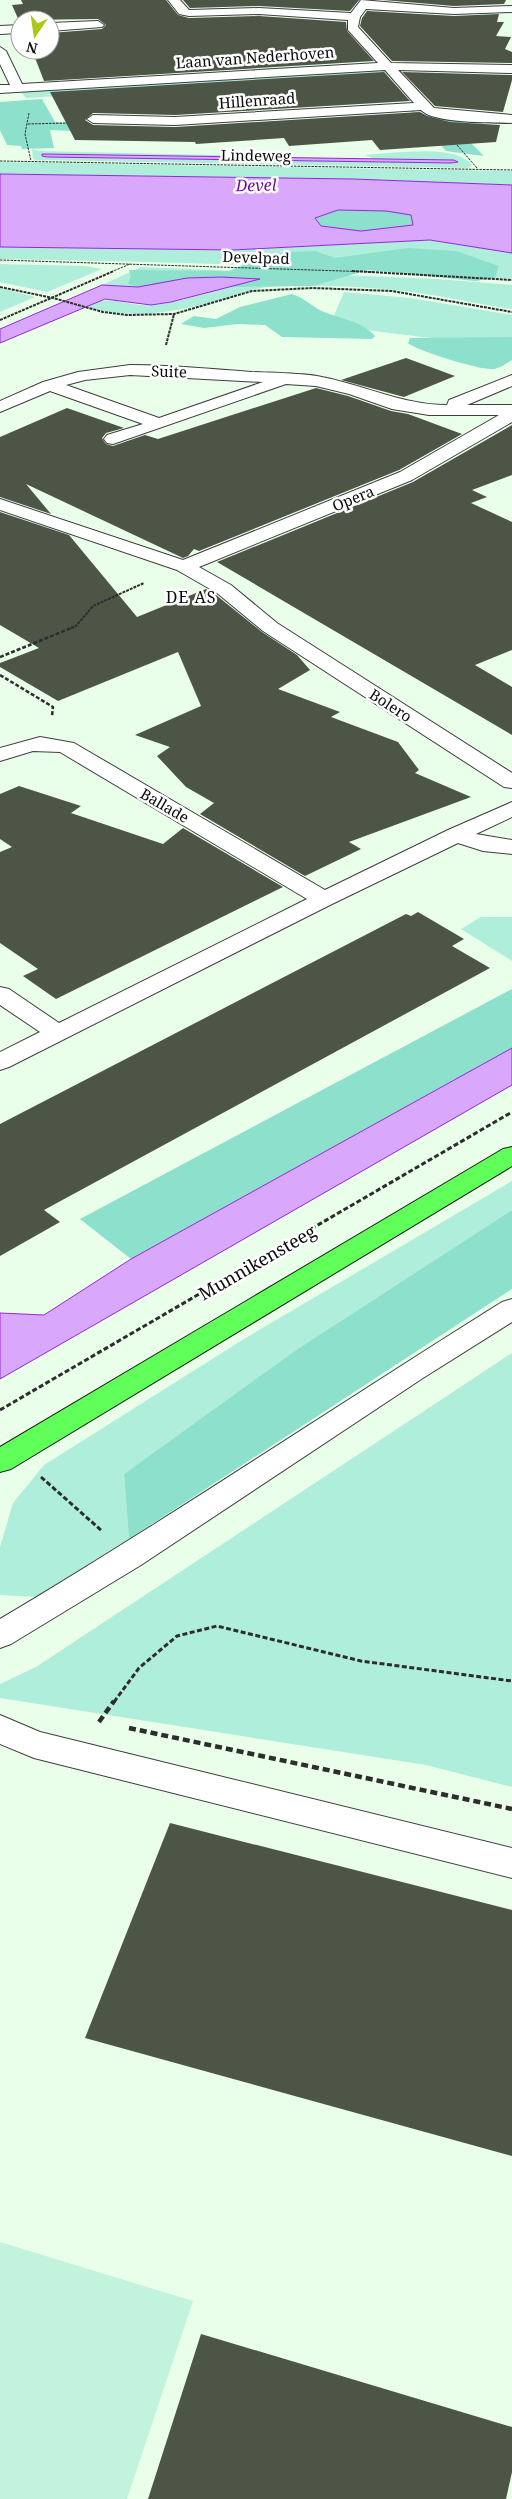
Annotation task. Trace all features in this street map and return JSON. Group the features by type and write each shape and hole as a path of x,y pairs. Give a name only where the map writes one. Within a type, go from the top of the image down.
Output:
{"main road":[{"name":"Munnikensteeg","path":"6,1456 512,1155"}],"street":[{"path":"174,0 183,12 189,13 260,10 354,17"},
{"path":"422,106 390,66 352,28 354,17 365,3 454,11 512,8"},
{"path":"0,18 4,26 0,29"},
{"path":"60,27 98,25"},
{"path":"0,51 18,88"},
{"name":"Laan van Nederhoven","path":"0,89 390,66 512,69"},
{"name":"Hillenraad","path":"93,119 176,121 422,106 437,114 512,119"},
{"name":"Suite","path":"0,407 49,385 84,376 130,370 195,371 290,378 354,390 398,405 428,410 512,410"},
{"name":"Suite","path":"114,440 290,378"},
{"path":"455,404 508,382 512,406"},
{"path":"49,385 158,424"},
{"name":"Opera","path":"184,566 406,476 508,417 512,410"},
{"path":"0,504 60,526 184,566"},
{"name":"Bolero","path":"184,566 224,589 270,627 512,782"},
{"path":"0,755 27,744 48,741"},
{"name":"Ballade","path":"48,741 66,747 324,899"},
{"path":"0,1062 324,899 512,810"},
{"path":"456,835 483,844 512,847"},
{"path":"0,994 57,1033"},
{"path":"0,1635 130,1557 413,1371 512,1309"},
{"path":"0,1729 34,1744 512,1863"}],"path":[{"path":"18,88 29,114 25,134 31,161"},
{"path":"28,124 92,124 93,119"},
{"name":"Lindeweg","path":"0,161 512,170"},
{"name":"Develpad","path":"0,260 133,262 512,280"},
{"path":"0,320 133,262"},
{"path":"0,287 59,299 92,309 127,315 174,314 252,291 329,288 392,291 512,312"},
{"path":"0,657 76,626 93,606 184,566"},
{"path":"0,675 53,707 48,741"},
{"name":"Munnikensteeg","path":"0,1410 512,1112"},
{"path":"6,1456 130,1557"},
{"path":"99,1722 139,1668 177,1636 217,1626 361,1661 512,1682"},
{"path":"90,1725 99,1722 109,1724"},
{"path":"118,1726 512,1809"}],"shaded area":[{"path":"384,70 391,76 26,98 21,92"},
{"path":"42,99 55,122 76,123 73,131 50,130 54,148 22,149 21,146 7,145 0,130 0,102"},
{"path":"410,110 430,116 476,119 484,124 466,123 466,138 484,156 446,151"},
{"path":"32,149 39,151 336,158 42,154 47,157 457,163 454,160 375,159 365,155 422,151 451,154 463,158 472,165 468,168 36,160 33,159"},
{"path":"0,162 512,171 512,185 353,179 0,174"},
{"path":"338,210 386,211 411,215 413,225 361,231 321,226 315,218"},
{"path":"430,240 512,253 512,279 192,263 0,259 0,247 232,250"},
{"path":"407,248 456,251 499,266 495,278 475,281 368,270 313,286 141,288 128,284 131,276 129,270 229,271 256,260 287,252 315,251 335,258"},
{"path":"0,264 85,266 102,269 47,292 0,282"},
{"path":"141,267 437,279 512,285 512,309 404,291 310,286 260,288 194,307 147,314 115,313 85,306 95,302 112,300 143,305 163,304 232,285 121,287 102,285"},
{"path":"0,288 35,297 0,312"},
{"path":"344,292 410,298 512,315 512,338 489,340 444,339 330,325"},
{"path":"292,294 322,311 364,327 375,336 372,339 282,337 265,325 238,324 204,328 181,324 194,316 216,319 240,307"},
{"path":"512,337 512,360 494,369 450,360 408,343 410,338"},
{"path":"481,917 512,917 512,961 461,929"},
{"path":"512,989 512,1048 131,1259 80,1219"},
{"path":"512,1181 512,1210 296,1350 124,1474 129,1539 37,1597 0,1595 0,1547 13,1503 44,1465 244,1339"},
{"path":"512,1210 512,1289 129,1539 124,1474 296,1350"},
{"path":"512,1353 512,1787 426,1765 0,1698 0,1684 36,1667"}],"green space":[{"path":"0,2242 193,2301 127,2499 0,2499"}],"water":[{"path":"42,154 454,160 458,162 47,157 42,156"},
{"name":"Devel","path":"0,174 353,179 512,185 512,253 430,240 232,250 0,247","holes":["338,210 386,211 411,215 413,225 361,231 321,226 315,218"]},
{"path":"187,278 260,279 171,302 151,305 105,299 0,343 0,329 102,285 138,287"},
{"path":"512,1048 512,1085 0,1379 0,1313 44,1315 131,1259"}],"building":[{"path":"21,0 166,0 178,15 189,18 259,16 346,22 347,31 374,61 44,81 36,60 60,60 60,32 102,29 106,25 98,19 60,19 60,10 14,10 12,5 23,4"},
{"path":"183,0 359,0 350,11 259,6 190,8"},
{"path":"383,0 506,0 504,4 454,6"},
{"path":"367,11 454,16 499,14 497,22 504,22 496,36 511,37 505,49 512,52 512,63 392,61 360,26 362,18"},
{"path":"384,72 410,101 175,115 93,113 85,120 93,125 175,127 420,112 427,116 450,122 500,125 496,142 380,150 372,140 289,146 284,138 196,144 195,142 75,140 50,92"},
{"path":"402,72 512,75 512,80 503,112 435,106"},
{"path":"406,358 455,376 404,397 341,380"},
{"path":"316,388 348,396 391,411 408,414 462,434 399,470 199,551 194,549 188,556 183,558 26,484 51,514 0,497 0,437 67,408 124,428 106,433 102,438 106,444 113,446 145,435 158,439"},
{"path":"512,425 512,475 472,490 487,497 471,503 512,522 512,650 475,665 512,687 512,735 217,562 413,482"},
{"path":"0,512 69,535 137,617 206,589 216,595 262,632 297,655 310,670 278,689 340,712 331,717 398,742 419,770 415,773 471,797 349,842 361,849 305,876 200,814 214,803 186,787 157,756 170,747 135,735 201,706 178,652 58,701 0,667 0,663 39,648 0,625"},
{"path":"19,786 81,806 71,813 163,844 183,828 283,887 56,999 23,976 38,969 0,943 0,852 12,847 0,839 0,794"},
{"path":"418,912 464,939 452,946 490,968 44,1210 60,1222 0,1256 0,1124 406,914 411,916"},
{"path":"170,1823 512,1910 512,2156 85,2038"},
{"path":"201,2334 512,2427 512,2472 506,2499 148,2499"}],"district":[{"name":"DE AS","path":"191,597"}]}
